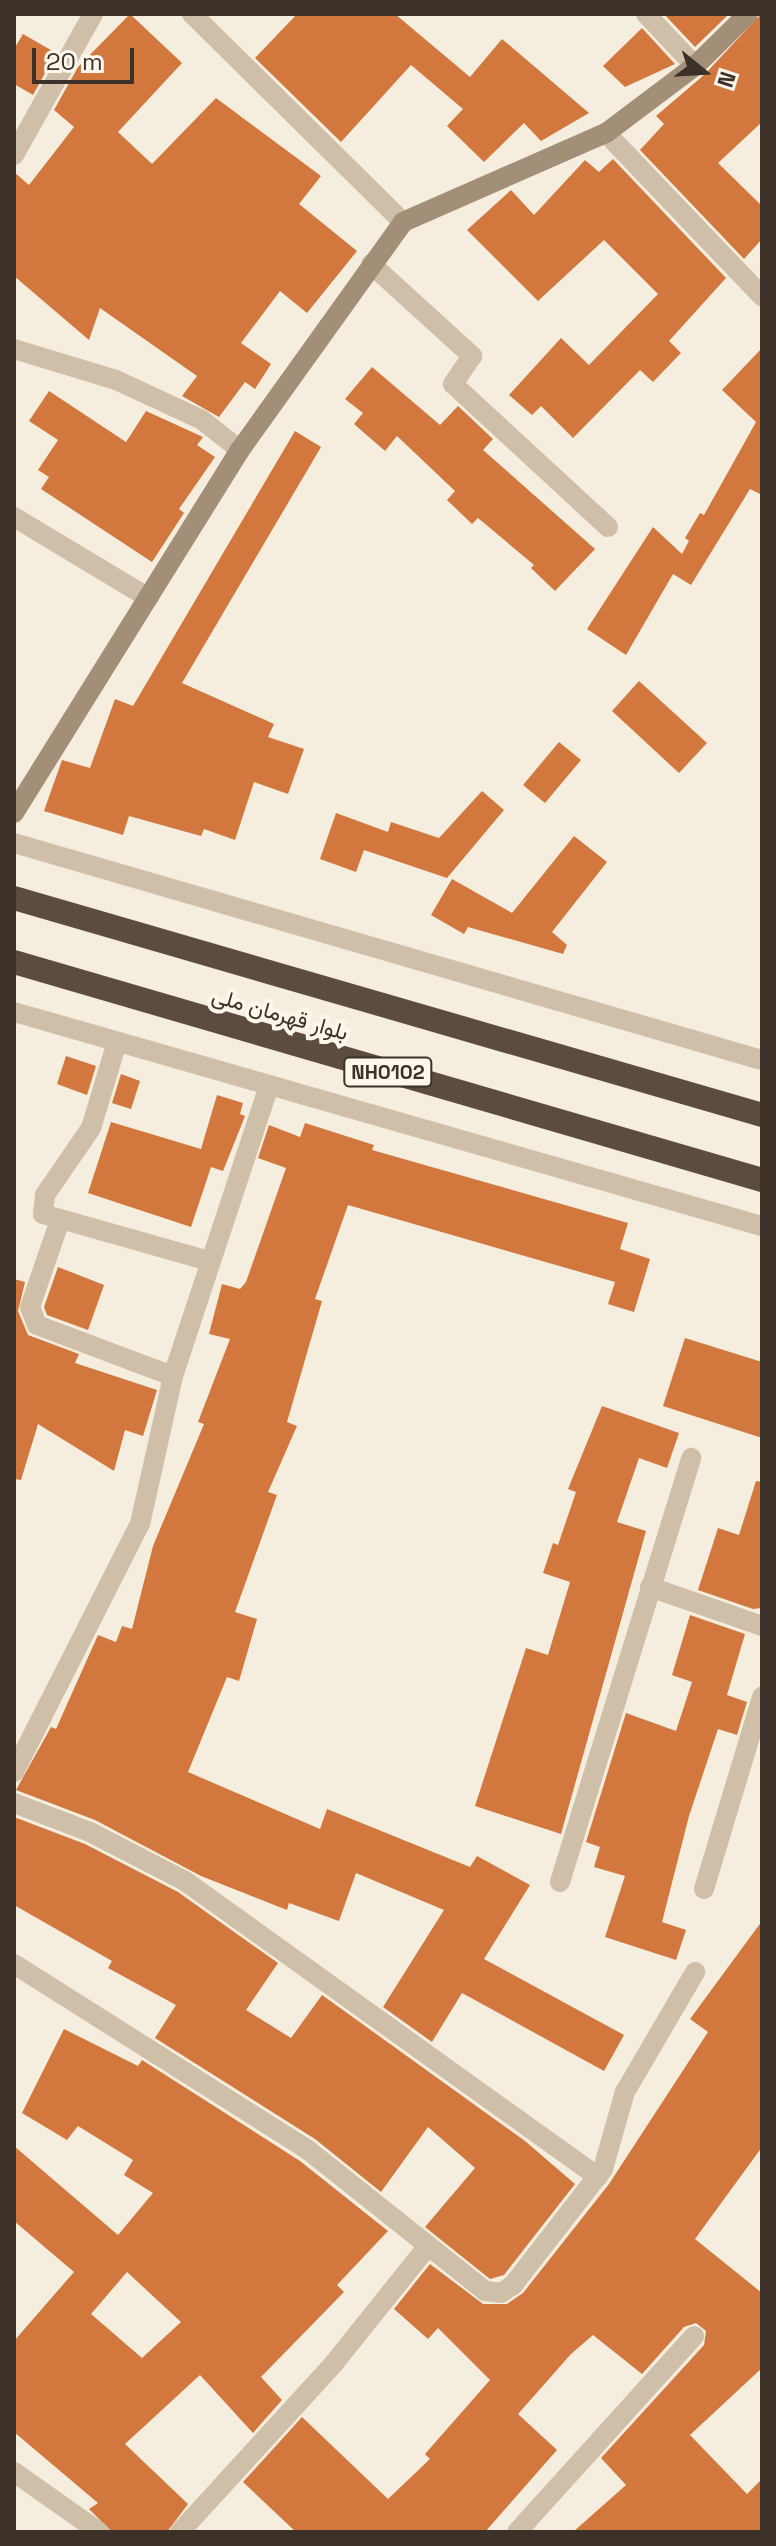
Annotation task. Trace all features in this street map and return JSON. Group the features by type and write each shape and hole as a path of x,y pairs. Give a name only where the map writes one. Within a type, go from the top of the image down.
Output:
{"highway":[{"name":"بلوار قهرمان ملی","path":"14,898 762,1115"},
{"name":"بلوار قهرمان ملی","path":"14,962 762,1180"}],"street":[{"path":"14,155 93,14"},
{"path":"192,14 403,222"},
{"path":"646,14 695,66"},
{"path":"14,813 240,450 403,222 606,133 695,66 748,14"},
{"path":"606,133 762,296"},
{"path":"371,264 472,356 453,384 608,527"},
{"path":"14,351 116,380 202,420 240,450"},
{"path":"14,517 149,598"},
{"path":"14,843 762,1060"},
{"path":"14,1012 762,1226"},
{"path":"117,1042 91,1128 42,1205 43,1214 209,1261"},
{"path":"14,1772 140,1524 173,1376 269,1085"},
{"path":"60,1220 30,1307 37,1325 173,1376"},
{"path":"560,1882 691,1458"},
{"path":"650,1587 762,1626"},
{"path":"704,1889 762,1697"},
{"path":"14,1803 90,1832 185,1881 598,2177"},
{"path":"14,1964 308,2150 485,2291 501,2293 513,2285 598,2177 625,2092 695,1972"},
{"path":"180,2532 335,2362 428,2246"},
{"path":"517,2532 694,2336"},
{"path":"14,2472 99,2532"}],"building":[{"path":"130,14 182,63 118,132 152,164 216,98 321,176 299,204 357,251 307,313 280,291 241,343 271,364 255,389 245,382 219,417 182,396 197,376 100,308 89,340 14,276 14,172 29,185 74,127 54,110 78,67"},
{"path":"297,14 395,14 470,77 502,39 589,113 541,141 524,123 484,162 447,126 463,109 411,65 341,142 255,58"},
{"path":"664,14 729,14 695,47"},
{"path":"761,14 762,122 718,163 762,206 762,239 744,259 640,150 664,124 656,116 704,75"},
{"path":"642,28 675,64 625,87 603,66"},
{"path":"23,34 56,53 33,95 14,84 14,49"},
{"path":"613,159 726,278 669,341 681,353 653,382 640,370 573,438 541,406 532,415 509,395 561,338 589,365 658,294 604,240 538,301 467,230 511,190 534,215 585,160 599,172"},
{"path":"762,348 762,495 750,489 691,585 673,574 626,655 587,629 653,527 682,554 689,541 685,538 700,513 704,515 756,422 722,390"},
{"path":"372,367 440,425 458,406 493,439 483,450 595,549 555,591 531,568 534,565 478,518 472,524 447,500 455,491 397,436 385,451 354,424 363,413 345,399"},
{"path":"49,391 126,442 146,411 203,437 197,445 215,457 179,509 184,513 152,562 41,489 49,477 38,470 58,440 29,421"},
{"path":"295,431 321,447 182,683 274,724 268,737 304,749 288,794 254,782 235,840 204,829 201,836 129,816 123,835 44,811 62,760 90,768 115,699 133,706"},
{"path":"639,681 707,743 679,773 612,711"},
{"path":"559,742 581,760 545,803 523,785"},
{"path":"482,791 504,810 447,878 364,850 356,872 320,859 336,813 388,832 391,822 439,838"},
{"path":"574,836 607,862 552,932 567,945 563,954 468,927 464,934 431,915 452,879 512,913"},
{"path":"66,1056 96,1066 87,1095 57,1084"},
{"path":"121,1074 140,1081 131,1109 112,1103"},
{"path":"217,1095 243,1103 240,1114 245,1116 223,1171 211,1167 191,1227 88,1193 111,1122 201,1149"},
{"path":"305,1123 374,1145 372,1150 628,1223 620,1249 650,1259 634,1312 608,1304 615,1282 348,1205 315,1299 322,1301 287,1422 297,1426 268,1492 277,1495 235,1612 257,1619 239,1681 227,1677 188,1772 320,1829 327,1809 470,1867 477,1856 530,1885 484,1959 624,2035 604,2071 462,1993 432,2042 383,2007 444,1910 356,1873 339,1921 289,1903 287,1910 201,1876 95,1820 16,1790 51,1727 56,1729 98,1635 116,1642 122,1626 132,1629 153,1546 204,1424 198,1422 230,1339 209,1334 222,1284 240,1289 246,1282 286,1168 258,1158 269,1125 300,1137"},
{"path":"58,1267 104,1285 88,1330 47,1315 44,1307"},
{"path":"14,1279 25,1282 18,1311 28,1335 79,1354 75,1363 157,1390 143,1436 125,1430 114,1471 38,1424 21,1480 14,1479"},
{"path":"685,1338 762,1362 762,1438 663,1406"},
{"path":"602,1406 679,1433 667,1468 639,1458 617,1522 646,1531 561,1834 475,1806 526,1648 548,1655 570,1582 543,1573 553,1543 558,1545 576,1492 568,1489"},
{"path":"756,1481 762,1482 762,1608 753,1609 698,1590 718,1528 739,1535"},
{"path":"690,1615 745,1634 727,1695 747,1702 737,1735 718,1729 689,1816 662,1922 686,1930 676,1960 605,1937 625,1876 594,1867 600,1847 586,1842 626,1713 676,1731 692,1682 672,1675"},
{"path":"14,1817 85,1844 178,1892 278,1963 246,2010 291,2038 322,1995 525,2141 575,2184 504,2275 490,2279 425,2227 475,2168 428,2127 381,2192 315,2139 155,2038 176,2005 108,1968 112,1961 14,1905"},
{"path":"762,1921 762,2147 695,2239 762,2293 762,2368 690,2435 747,2494 762,2479 762,2532 573,2532 626,2485 601,2458 704,2345 706,2331 696,2323 684,2327 642,2374 593,2335 571,2354 518,2414 557,2450 485,2532 296,2532 243,2482 302,2417 388,2499 430,2459 425,2454 490,2380 438,2328 428,2339 394,2309 430,2264 483,2304 507,2304 523,2293 609,2184 708,2032 690,2019"},
{"path":"64,2029 138,2066 142,2060 300,2161 388,2231 337,2285 344,2292 261,2377 282,2400 253,2433 200,2375 125,2444 188,2504 167,2532 112,2532 89,2509 98,2503 14,2432 14,2341 74,2272 14,2221 14,2146 118,2235 153,2193 124,2175 133,2160 78,2126 67,2140 22,2113","holes":["127,2272 181,2322 142,2358 91,2314"]}]}
